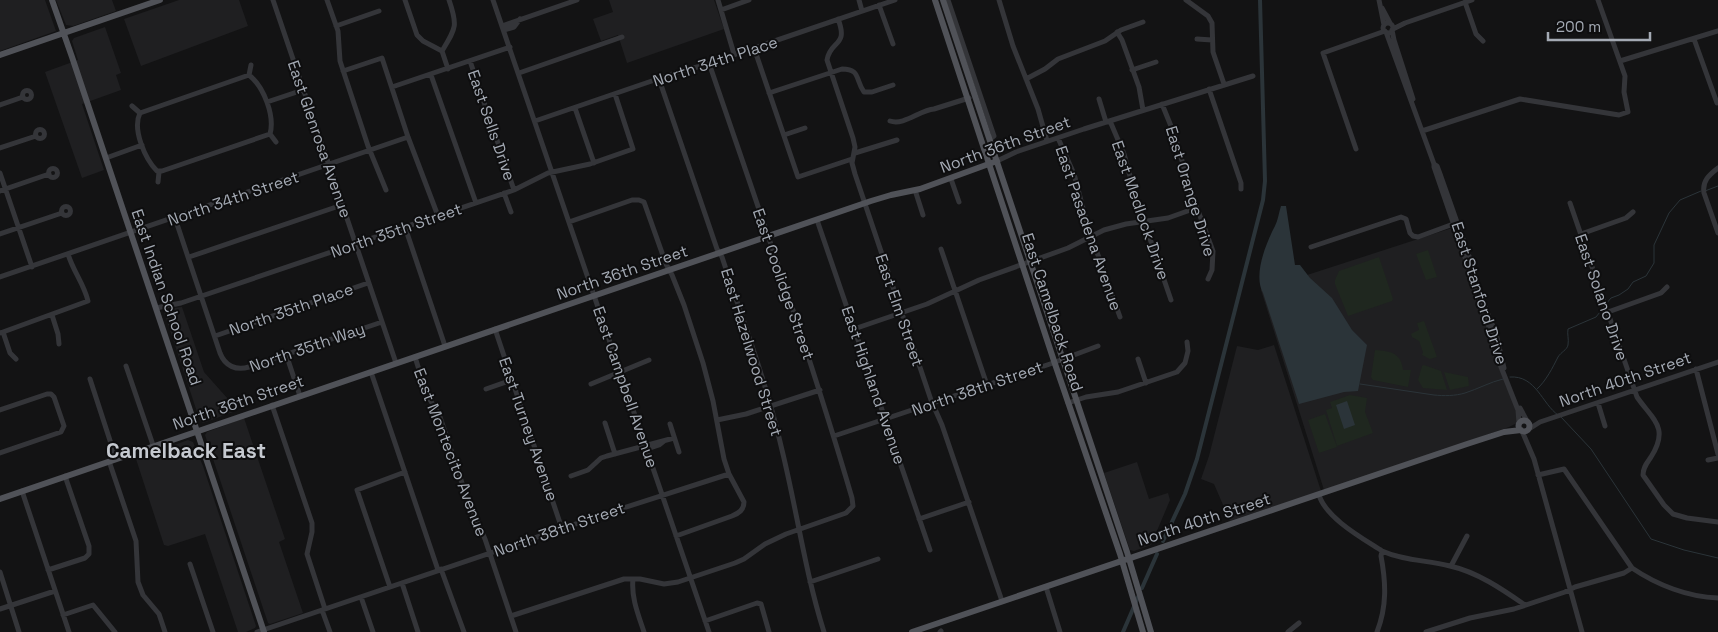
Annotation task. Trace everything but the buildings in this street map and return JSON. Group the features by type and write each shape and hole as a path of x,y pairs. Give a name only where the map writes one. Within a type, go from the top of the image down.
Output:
{"main road":[{"name":"East Indian School Road","path":"52,0 197,431 261,631"},
{"path":"0,55 64,33 139,3 160,0"},
{"name":"East Camelback Road","path":"935,0 962,60 969,98 1054,361 1122,561 1143,632"},
{"name":"East Camelback Road","path":"943,0 1129,559 1151,632"},
{"name":"North 36th Street","path":"0,499 153,445 865,203 951,179 997,160"},
{"name":"North 40th Street","path":"912,632 1524,426"},
{"path":"1091,469 1098,467"}],"street":[{"name":"East Glenrosa Avenue","path":"273,0 396,363"},
{"path":"327,0 336,26 343,71 386,190"},
{"path":"405,0 418,35 423,41 442,51 448,69"},
{"path":"442,51 455,27 455,20 449,0"},
{"name":"East Campbell Avenue","path":"493,0 622,372 709,632"},
{"path":"503,28 565,2 577,0"},
{"path":"718,0 734,54"},
{"path":"721,10 749,0"},
{"path":"858,0 862,11"},
{"name":"North 34th Place","path":"535,121 895,0"},
{"name":"East Camelback Road","path":"948,0 962,60"},
{"path":"1186,0 1210,19 1213,29 1214,52 1224,84"},
{"path":"1356,149 1323,53 1388,28 1472,0"},
{"path":"1422,131 1520,99 1619,115 1628,112 1624,92 1625,76 1598,0"},
{"name":"East Pasadena Avenue","path":"1001,1 1013,46 1038,109 1047,141"},
{"name":"East Stanford Drive","path":"1379,2 1434,168 1496,334 1582,632"},
{"path":"1465,2 1476,34 1483,41"},
{"path":"879,6 892,44"},
{"path":"336,26 379,11"},
{"path":"754,48 798,177 852,159 855,153 853,138 830,72 828,56 842,38 838,19"},
{"path":"1026,79 1045,69 1058,59 1143,22"},
{"path":"1620,62 1718,31"},
{"path":"1117,32 1122,40 1139,87 1143,110"},
{"path":"519,73 622,37"},
{"path":"1197,39 1212,40"},
{"path":"1694,39 1717,103"},
{"path":"392,88 510,48"},
{"path":"343,71 382,58 408,137 438,216"},
{"name":"East Sells Drive","path":"470,61 514,190"},
{"path":"1132,70 1156,62"},
{"name":"East Coolidge Street","path":"709,63 820,390 852,498 853,506 846,513 798,530"},
{"path":"250,65 250,75 266,102 271,118 270,134 276,142"},
{"path":"769,92 842,68 854,71 862,90 867,93 893,85"},
{"path":"140,113 250,75"},
{"path":"431,75 476,203"},
{"name":"North 36th Street","path":"997,160 1047,141 1253,76"},
{"name":"East Hazelwood Street","path":"659,79 746,327 770,406 782,448 810,582 824,632"},
{"path":"1209,89 1241,183 1241,189"},
{"path":"266,102 303,90"},
{"name":"North 35th Street","path":"156,308 202,296 514,190 540,176 552,172 594,162 633,149 615,94"},
{"path":"0,105 23,97"},
{"path":"890,121 896,122 920,114 930,113 969,98"},
{"name":"East Medlock Drive","path":"1099,99 1124,154 1144,222 1171,300"},
{"name":"East Orange Drive","path":"1162,104 1175,136 1196,208 1213,252 1212,270 1208,279"},
{"path":"132,106 140,113"},
{"path":"575,108 594,162"},
{"path":"140,113 137,122 142,145 153,167 159,172"},
{"path":"784,136 805,128"},
{"path":"159,172 270,134"},
{"path":"0,148 36,136"},
{"name":"North 34th Street","path":"0,278 408,137"},
{"name":"East Pasadena Avenue","path":"1058,138 1076,180 1092,236 1120,317"},
{"path":"855,153 897,140"},
{"path":"106,158 142,145"},
{"name":"East Elm Street","path":"852,159 855,174 932,404 942,425 1002,601"},
{"path":"1718,168 1708,176 1703,186 1718,233"},
{"path":"158,182 159,172"},
{"path":"0,173 3,190 32,267"},
{"path":"3,190 49,174"},
{"path":"951,179 959,202"},
{"path":"915,190 923,215"},
{"name":"East Sells Drive","path":"504,193 511,212"},
{"path":"569,222 632,200 644,202 684,305 703,363 724,459 744,507 740,512 732,516 676,536"},
{"name":"East Solano Drive","path":"1570,203 1637,397 1656,420 1659,437 1656,449 1643,470 1646,480 1673,514 1686,518 1718,522"},
{"path":"189,257 342,205"},
{"path":"854,329 927,304 979,280 1068,248 1117,226 1168,218 1196,208"},
{"path":"1581,234 1626,218 1634,212"},
{"path":"0,234 62,213"},
{"path":"1311,247 1401,217 1406,219 1410,233 1418,237 1455,224"},
{"path":"175,218 214,336"},
{"name":"East Highland Avenue","path":"817,220 930,550"},
{"path":"405,227 445,346"},
{"path":"941,249 987,385"},
{"path":"16,359 10,353 2,332 88,301 85,289 76,274 68,254"},
{"name":"North 35th Place","path":"214,336 368,283"},
{"path":"1608,312 1661,293 1667,287"},
{"path":"52,315 59,344"},
{"name":"North 35th Way","path":"214,336 222,359 232,367 243,369 382,322"},
{"name":"East Turney Avenue","path":"495,329 562,529"},
{"path":"1068,403 1118,392 1174,373 1180,369 1187,358 1187,342"},
{"name":"East Camelback Road","path":"1062,358 1098,346"},
{"path":"286,354 300,396"},
{"name":"East Montecito Avenue","path":"415,357 427,395 439,414 468,501 484,535 516,632"},
{"name":"North 38th Street","path":"834,436 1062,358"},
{"path":"1138,359 1146,383"},
{"path":"591,384 649,360"},
{"name":"North 40th Street","path":"1524,426 1718,362"},
{"path":"126,366 153,445"},
{"path":"1696,370 1718,454"},
{"path":"371,372 440,570 464,632"},
{"path":"90,379 136,541 138,582 143,594 159,614 165,632"},
{"path":"486,389 512,380"},
{"path":"717,420 746,414 820,390"},
{"path":"0,410 51,394 54,397 64,426 64,430 0,453"},
{"path":"1598,403 1605,426"},
{"path":"272,405 312,523 307,554 330,632"},
{"path":"605,423 615,454"},
{"path":"670,424 679,452"},
{"path":"571,476 588,470 601,458 674,438"},
{"path":"1708,460 1718,458"},
{"path":"1538,475 1564,469 1632,568 1639,573 1689,595 1718,598"},
{"path":"390,587 357,490 405,472"},
{"name":"North 38th Street","path":"261,631 729,474"},
{"path":"48,570 85,558 90,554 65,476"},
{"path":"22,491 69,632"},
{"path":"1319,495 1323,506 1336,518 1382,551 1401,558 1451,566 1489,582 1525,605"},
{"path":"919,519 969,502"},
{"path":"511,616 610,583 633,578 671,584 744,559 777,538 798,530"},
{"path":"1451,566 1466,536"},
{"path":"1377,632 1385,606 1386,588 1381,556 1382,551"},
{"path":"810,582 878,559"},
{"path":"190,564 213,632"},
{"path":"1426,632 1445,625 1504,612 1624,573 1632,568"},
{"path":"0,572 19,632"},
{"path":"633,578 632,590 644,632"},
{"path":"402,583 418,632"},
{"path":"1046,587 1060,632"},
{"path":"0,610 55,591"},
{"path":"361,597 373,632"},
{"path":"705,621 757,603 761,604 769,632"},
{"path":"63,615 93,605 115,632"},
{"path":"1288,632 1299,623"}],"shaded area":[{"path":"0,0 45,0 56,31 0,51"},
{"path":"56,0 112,0 116,11 73,26 66,25"},
{"path":"179,0 239,0 248,26 141,66 124,19"},
{"path":"609,0 714,0 724,29 627,63 618,35 601,41 593,19 613,12"},
{"path":"105,27 121,73 116,75 121,90 82,104 104,170 82,178 45,72 78,60 72,41 74,38"},
{"path":"1281,206 1286,206 1295,265 1300,265 1310,278 1332,298 1352,330 1367,345 1358,391 1344,392 1299,404 1260,286 1259,277 1262,259"},
{"path":"1452,228 1518,415 1517,423 1444,450 1324,490 1261,290"},
{"path":"1428,250 1437,277 1426,280 1416,254"},
{"path":"1379,257 1393,299 1392,301 1348,316 1335,284 1339,271"},
{"path":"182,307 204,372 228,399 233,412 203,423 200,421 164,312 166,309"},
{"path":"1424,321 1437,357 1430,359 1422,355 1423,352 1419,341 1412,337 1411,334 1419,330 1417,323"},
{"path":"1274,345 1321,491 1230,521 1214,484 1201,479 1209,456 1237,346 1258,350"},
{"path":"1375,350 1394,354 1400,360 1403,370 1411,370 1408,387 1373,380 1371,377"},
{"path":"1424,365 1441,371 1447,390 1423,388 1418,380"},
{"path":"1444,372 1468,377 1469,386 1450,390"},
{"path":"1350,395 1367,398 1365,412 1373,433 1337,446 1326,410 1332,408 1330,402"},
{"path":"1347,401 1355,425 1344,429 1336,405"},
{"path":"1325,414 1337,447 1319,453 1308,420"},
{"path":"244,418 285,539 279,542 303,613 270,624 268,623 205,435 207,432"},
{"path":"188,440 193,442 203,466 256,626 246,632 238,632 205,534 168,546 164,545 136,459"},
{"path":"1137,462 1149,499 1168,493 1170,500 1151,545 1134,551 1130,550 1104,473"}],"waterway":[{"path":"1163,541 1185,494 1197,459 1263,200 1265,181 1260,0"},
{"path":"1705,191 1718,186"},
{"path":"1606,304 1611,298 1628,289 1633,282 1646,276 1654,263 1654,245 1669,213 1680,200 1701,191"},
{"path":"1537,389 1546,378 1559,355 1567,347 1568,329 1596,317 1604,307"},
{"path":"1510,377 1519,378 1532,385 1558,415"},
{"path":"1360,384 1450,396 1465,393 1503,379"},
{"path":"1561,417 1591,449 1651,539 1684,550 1718,558"},
{"path":"1142,588 1157,554"},
{"path":"1123,632 1139,595"}],"district":[{"name":"Camelback East","path":"186,451"}]}
